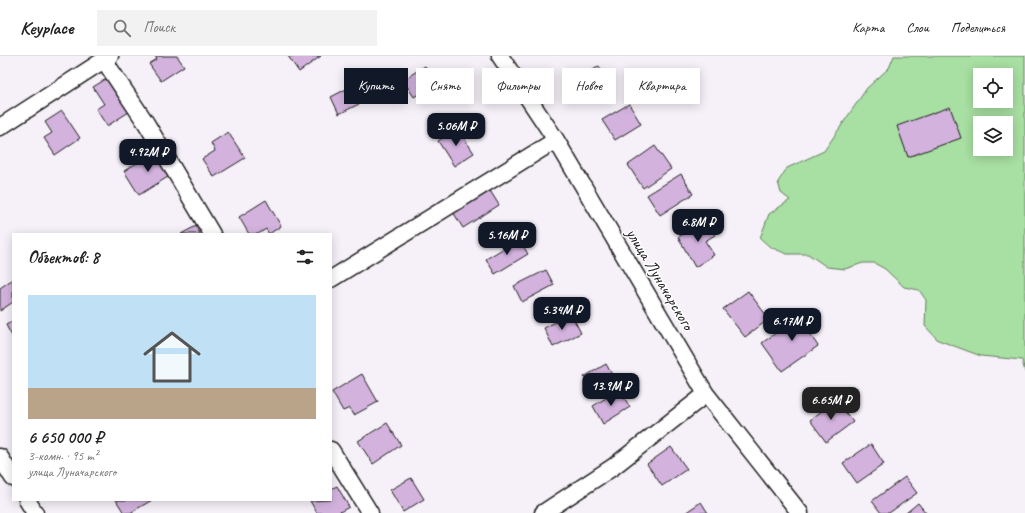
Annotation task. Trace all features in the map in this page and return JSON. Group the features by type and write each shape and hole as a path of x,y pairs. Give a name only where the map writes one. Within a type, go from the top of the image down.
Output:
{"street":[{"name":"улица Луначарского","path":"500,56 556,140 706,394 800,513"},
{"path":"0,127 107,58 211,233"},
{"path":"332,279 556,140"},
{"path":"543,513 613,467 706,394"},
{"path":"332,452 370,513"},
{"path":"0,457 12,476"},
{"path":"28,501 35,513"}],"green space":[{"path":"894,56 1025,56 1025,372 1022,360 981,356 938,340 925,326 926,300 919,290 904,287 885,269 874,263 863,263 845,269 827,267 808,254 787,254 770,247 760,238 769,214 790,200 781,193 778,182 787,168 824,151 867,88 889,68"}],"building":[{"path":"155,56 177,56 184,66 161,81 149,64 157,59"},
{"path":"288,56 321,56 299,72"},
{"path":"416,72 416,96 414,97 408,88 408,77"},
{"path":"111,76 132,110 107,126 96,109 104,104 93,87"},
{"path":"344,90 344,104 359,104 339,114 331,97"},
{"path":"629,104 641,124 615,140 602,120"},
{"path":"950,107 961,138 908,157 897,126"},
{"path":"62,111 80,138 55,155 44,138 52,133 45,122"},
{"path":"457,128 474,153 454,166 438,141"},
{"path":"228,132 245,158 214,177 202,159 215,151 211,143"},
{"path":"655,146 671,169 643,188 628,165"},
{"path":"156,151 171,175 139,195 124,171"},
{"path":"681,174 693,194 660,215 647,195"},
{"path":"489,189 499,205 463,228 453,212"},
{"path":"266,200 281,226 270,233 268,233 266,229 260,233 248,233 239,217"},
{"path":"707,220 715,235 705,241 714,255 695,267 678,237"},
{"path":"196,226 200,233 183,233"},
{"path":"519,239 528,254 495,274 486,259"},
{"path":"546,270 554,285 522,302 514,286"},
{"path":"12,280 12,303 0,311 0,288"},
{"path":"748,291 769,319 745,337 723,309"},
{"path":"805,312 816,328 809,333 818,346 782,371 762,343"},
{"path":"571,314 581,333 553,347 544,328"},
{"path":"12,322 12,336 6,325"},
{"path":"606,364 615,380 592,392 584,377"},
{"path":"362,374 378,402 354,415 350,408 343,411 332,392"},
{"path":"619,390 630,407 603,424 593,406"},
{"path":"836,400 853,422 826,442 810,420"},
{"path":"387,423 401,445 373,464 358,441"},
{"path":"871,444 884,464 857,483 843,463"},
{"path":"671,447 687,469 662,486 647,464"},
{"path":"905,477 917,493 889,513 881,513 872,501"},
{"path":"411,478 424,499 403,512 390,490"},
{"path":"337,486 349,507 338,513 317,513 310,501 332,501 332,488"},
{"path":"117,501 150,501 130,513 124,513"},
{"path":"701,502 708,513 685,513"},
{"path":"918,503 926,513 906,513"}]}
